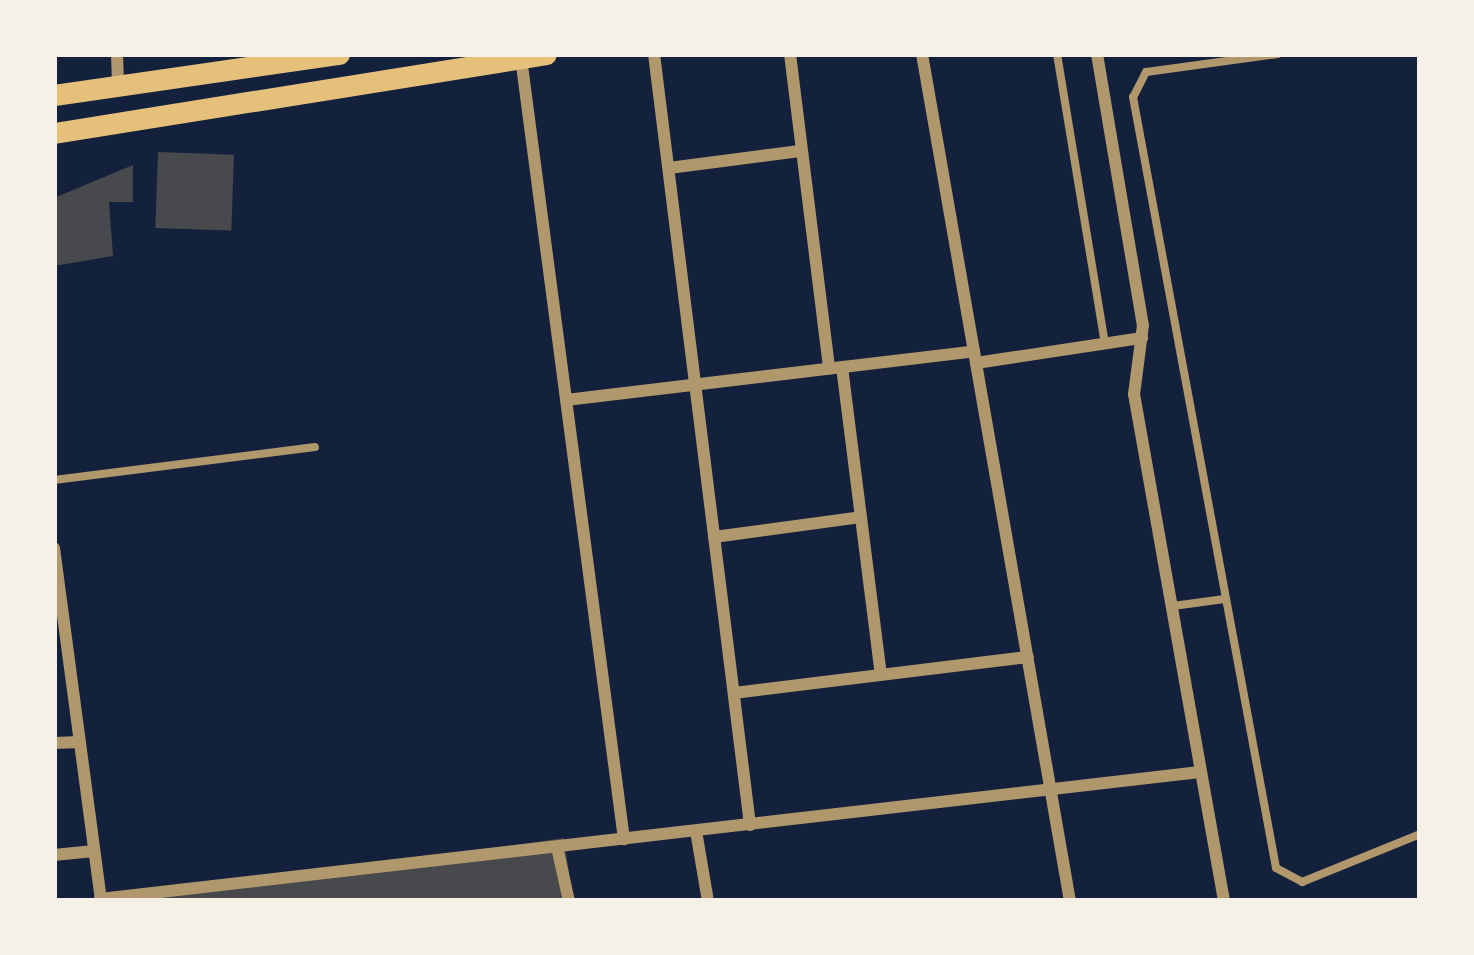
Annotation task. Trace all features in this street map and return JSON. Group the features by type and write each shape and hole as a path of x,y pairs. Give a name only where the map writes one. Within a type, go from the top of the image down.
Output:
{"main road":[{"path":"54,95 238,62 339,54"},
{"path":"54,133 547,54"}],"street":[{"path":"117,54 118,86"},
{"path":"654,54 751,825"},
{"path":"790,54 800,151 861,517 881,675"},
{"path":"922,54 1070,901"},
{"path":"1096,54 1142,338 1134,394 1224,901"},
{"path":"520,58 624,839"},
{"path":"669,168 800,151"},
{"path":"566,400 1142,338"},
{"path":"714,537 861,517"},
{"path":"54,548 61,649 80,742 100,900 1199,772"},
{"path":"734,693 1028,657"},
{"path":"54,743 80,742"},
{"path":"696,831 708,901"},
{"path":"557,847 569,901"},
{"path":"54,855 94,851"}],"lane":[{"path":"1056,54 1105,344"},
{"path":"1278,54 1155,70 1133,87 1225,599 1276,868 1302,882 1420,834"},
{"path":"54,480 315,447"},
{"path":"1169,606 1225,599"}],"building":[{"path":"158,152 234,155 231,231 155,228"},
{"path":"133,165 133,202 109,202 113,256 54,266 54,198"},
{"path":"564,838 573,901 139,901 139,898"}]}
